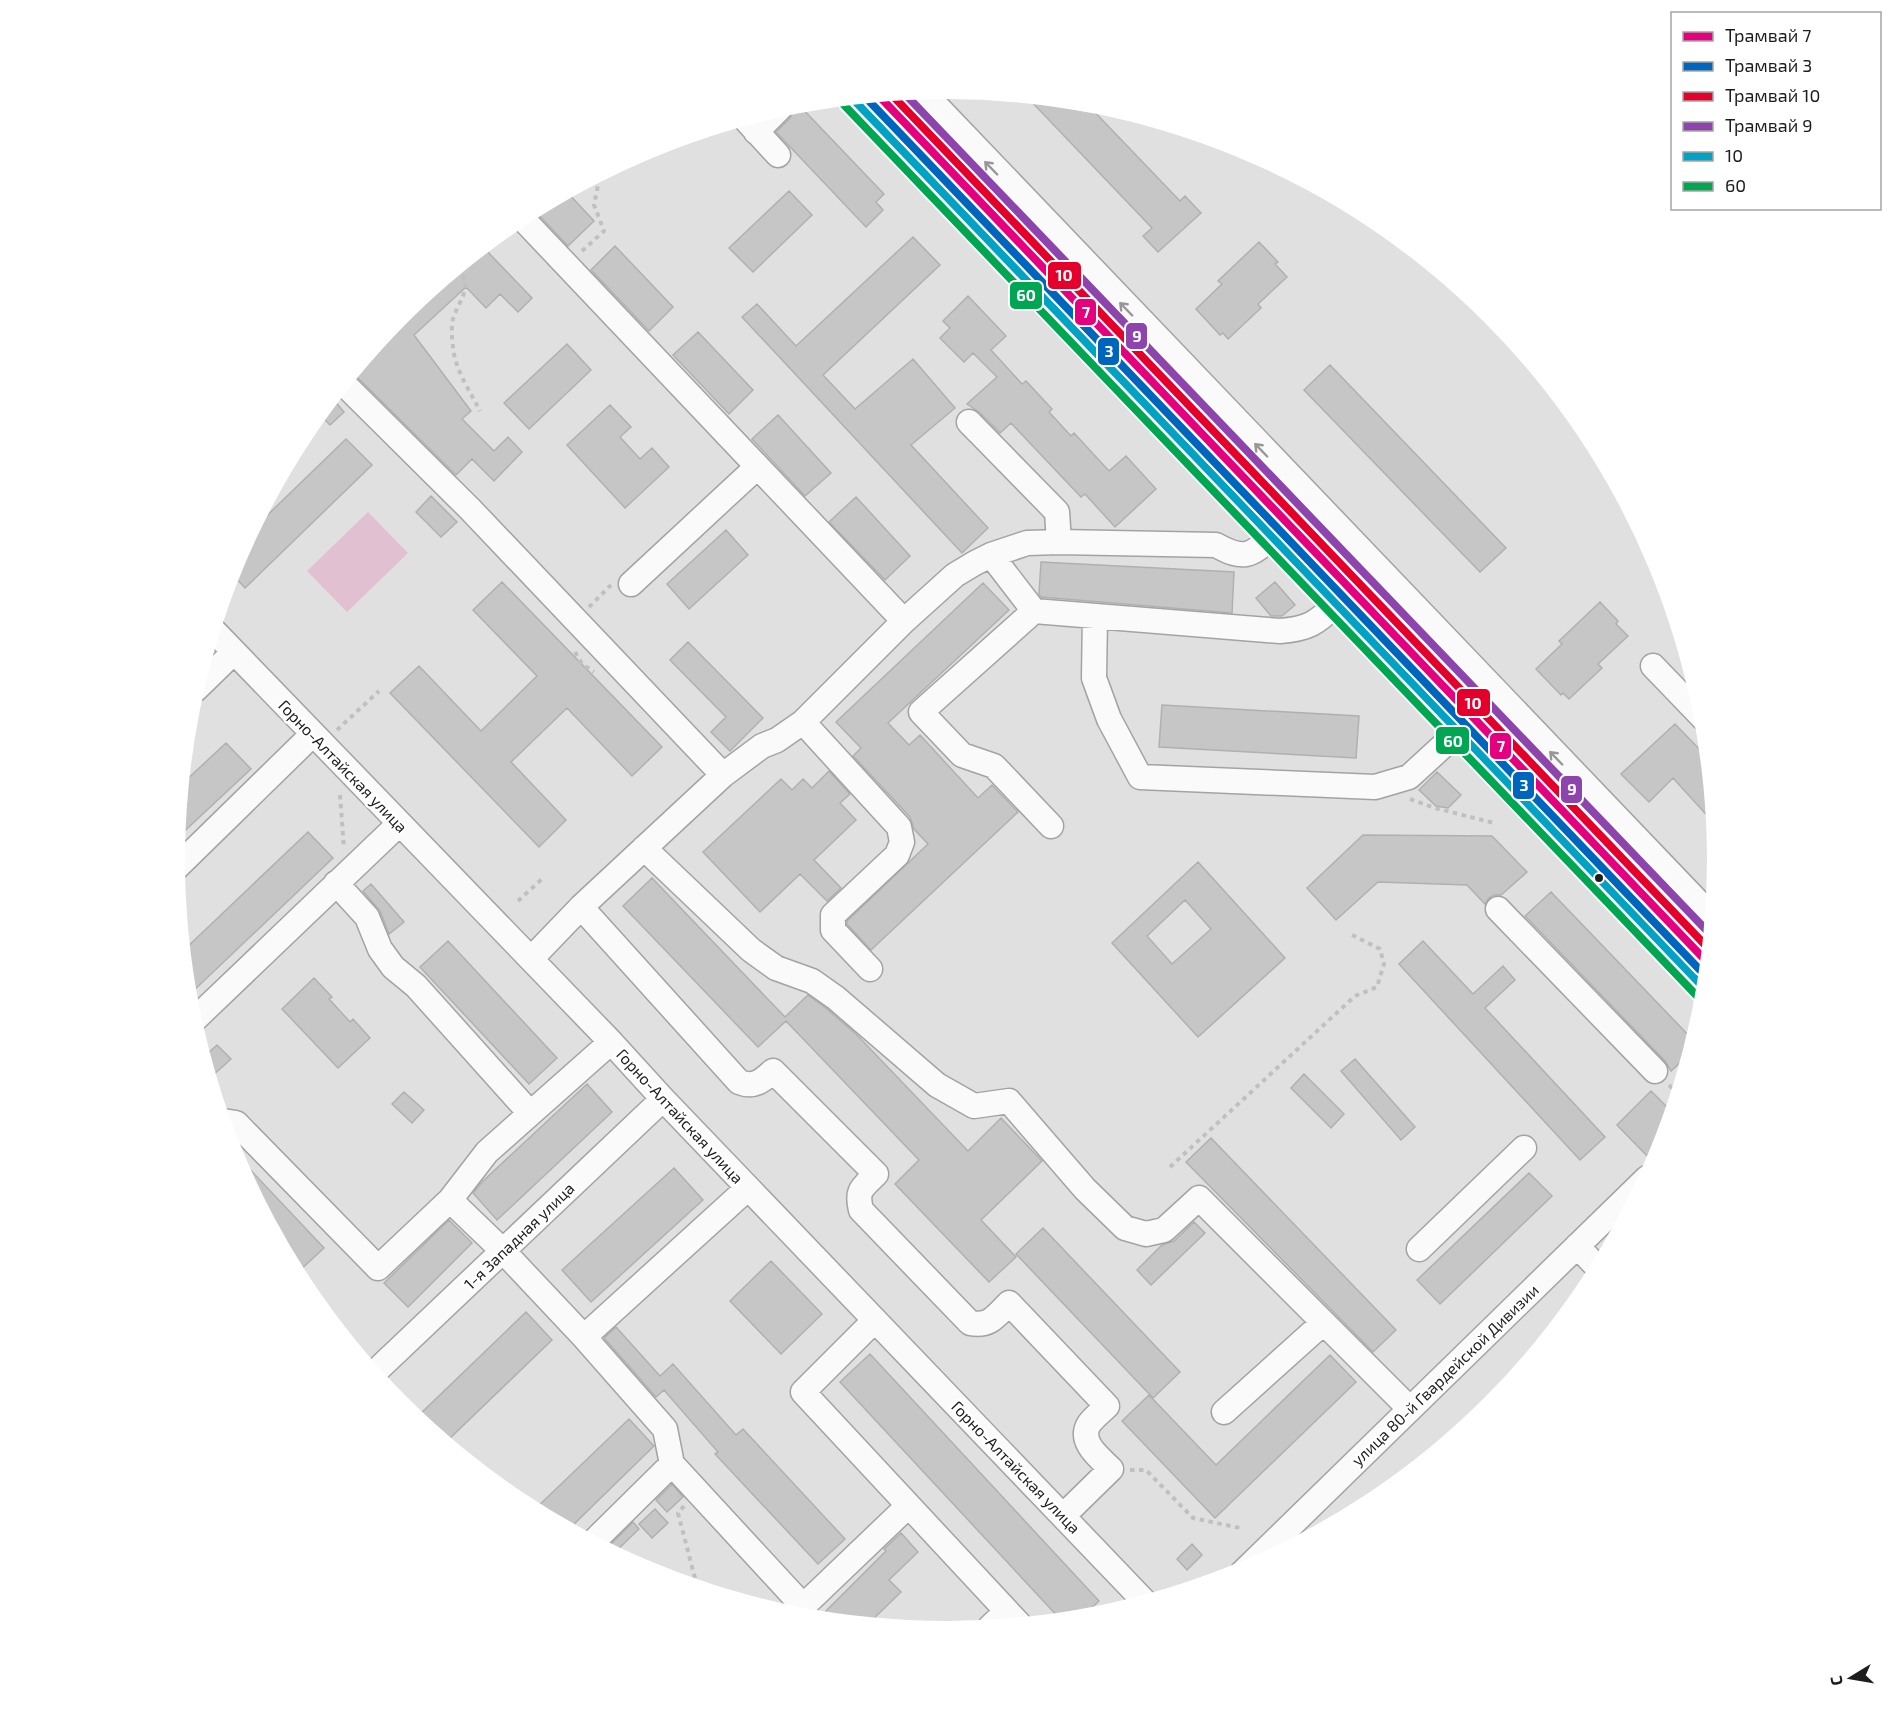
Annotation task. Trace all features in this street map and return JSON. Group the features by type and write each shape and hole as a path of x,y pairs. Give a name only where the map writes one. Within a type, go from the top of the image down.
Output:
{"main road":[{"path":"926,100 1706,914"},
{"path":"859,105 1697,981"}],"street":[{"path":"750,125 778,155"},
{"path":"528,225 904,621"},
{"path":"349,389 470,509 723,775"},
{"path":"969,422 1057,512 1059,542"},
{"path":"631,584 758,467"},
{"path":"531,958 581,907 723,775 762,746 777,740 803,722 904,621 955,575 991,555 1027,543 1216,545 1227,551 1246,555 1256,552 1272,536"},
{"path":"991,555 1034,611"},
{"path":"1052,826 994,766 962,755 921,712 1034,611 1280,631 1302,629 1320,620 1336,604"},
{"path":"1095,616 1094,678 1109,718 1140,777 1375,787 1409,777 1458,732"},
{"name":"Горно-Алтайская улица","path":"219,637 531,958 1139,1596"},
{"path":"208,678 234,652"},
{"path":"1653,666 1692,706"},
{"path":"803,722 898,827 902,842 897,855 833,915 833,930 870,969"},
{"path":"185,859 313,734"},
{"path":"201,1013 399,824"},
{"path":"644,848 751,950 776,968 812,981 937,1085 974,1106 1009,1101 1085,1189 1125,1228 1146,1234 1164,1230 1199,1198 1410,1409"},
{"path":"341,878 367,917 380,949 393,967 416,986 530,1113"},
{"path":"581,907 739,1082 747,1085 758,1084 773,1071 876,1174 861,1188 858,1198 861,1210 970,1323 980,1325 990,1322 1009,1303 1107,1406 1088,1425 1086,1438 1090,1447 1111,1469 1063,1516"},
{"path":"1498,909 1655,1071"},
{"path":"232,1122 236,1123 378,1268 450,1200 486,1152 611,1042"},
{"name":"1-я Западная улица","path":"379,1368 663,1099"},
{"path":"1419,1249 1524,1148"},
{"path":"584,1337 748,1188"},
{"name":"улица 80-й Гвардейской Дивизии","path":"1264,1551 1630,1194"},
{"path":"450,1200 503,1251 584,1337 664,1429 672,1464 793,1605"},
{"path":"1577,1246 1592,1262"},
{"path":"875,1320 803,1392 908,1506 1003,1618"},
{"path":"1224,1412 1323,1323"},
{"path":"598,1537 672,1464"},
{"path":"802,1607 908,1506"}],"path":[{"path":"566,265 604,231 594,205 598,183"},
{"path":"462,273 466,288 452,320 453,349 458,369 480,411"},
{"path":"576,620 610,585 631,584"},
{"path":"353,714 379,691"},
{"path":"1375,787 1435,808 1494,823"},
{"path":"340,795 341,878"},
{"path":"518,901 544,877"},
{"path":"1170,1167 1355,996 1377,987 1384,964 1380,949 1348,933"},
{"path":"1111,1469 1146,1470 1192,1518 1240,1528"},
{"path":"690,1499 678,1513 695,1578"}],"shaded area":[{"path":"368,512 408,553 347,612 307,571"}],"building":[{"path":"1034,105 1097,114 1180,201 1185,196 1201,213 1158,252 1143,236 1152,228"},
{"path":"806,113 884,194 876,202 883,210 866,227 776,132 791,116"},
{"path":"789,191 812,215 753,272 729,248"},
{"path":"572,198 594,221 568,246 540,217"},
{"path":"913,237 940,265 823,375 855,409 913,359 955,408 911,445 988,528 962,553 742,317 757,304 796,346"},
{"path":"1259,242 1278,262 1275,264 1287,277 1258,304 1261,308 1228,339 1223,333 1220,335 1196,309 1222,284 1218,281"},
{"path":"615,246 673,307 649,331 591,270"},
{"path":"488,252 532,298 518,312 500,294 486,308 466,287 414,335 471,411 462,419 494,451 508,437 522,452 494,481 472,459 456,475 358,378 408,322"},
{"path":"968,296 1006,336 991,350 1022,384 1026,381 1052,409 1049,412 1071,436 1074,433 1109,471 1126,456 1156,489 1115,527 1085,494 1081,497 1011,423 1000,433 979,412 967,404 997,377 973,353 964,362 940,338 950,328 943,321"},
{"path":"698,332 753,390 729,414 673,355"},
{"path":"567,344 591,370 529,429 504,403"},
{"path":"1330,365 1506,548 1480,572 1304,390"},
{"path":"338,404 344,412 330,425 326,421"},
{"path":"610,405 631,427 620,437 640,459 652,448 669,467 625,508 567,445"},
{"path":"778,415 831,473 805,496 752,439"},
{"path":"346,439 372,465 245,588 239,581 269,514"},
{"path":"431,496 457,522 441,537 416,512"},
{"path":"856,497 910,556 885,580 829,522"},
{"path":"726,530 748,555 689,609 667,584"},
{"path":"1041,562 1234,572 1232,613 1041,597 1039,594"},
{"path":"502,582 662,747 632,776 567,708 511,762 566,820 539,847 390,693 419,666 481,731 537,676 473,610"},
{"path":"1275,582 1295,605 1282,616 1271,616 1256,598"},
{"path":"983,583 1009,610 888,723 909,745 920,735 978,798 992,785 1018,812 871,950 847,924 847,921 928,844 914,829 910,817 853,756 861,748 836,722"},
{"path":"1600,602 1618,621 1616,624 1628,636 1598,664 1602,668 1569,699 1563,693 1561,695 1536,669 1562,644 1559,641"},
{"path":"688,642 763,718 730,751 711,732 726,717 670,660"},
{"path":"1162,705 1359,716 1356,758 1159,747"},
{"path":"1675,724 1699,749 1706,814 1673,778 1649,802 1621,774"},
{"path":"226,743 251,769 186,829 190,776"},
{"path":"829,771 850,794 840,803 856,820 814,860 841,888 827,901 800,874 760,912 703,852 781,779 792,790 803,779 812,788"},
{"path":"1437,772 1461,795 1448,808 1436,806 1419,790"},
{"path":"308,832 333,858 197,988 190,944"},
{"path":"1363,835 1492,836 1527,872 1501,895 1494,895 1485,904 1467,885 1378,882 1336,920 1307,888"},
{"path":"1198,862 1285,958 1198,1037 1112,943","holes":["1185,900 1211,929 1172,964 1147,936"]},
{"path":"652,878 785,1017 808,995 856,1034 968,1151 1001,1118 1042,1161 981,1220 1016,1257 989,1282 895,1184 919,1160 786,1021 758,1047 623,906"},
{"path":"371,884 404,922 389,934 380,911 363,891"},
{"path":"1551,892 1687,1034 1680,1062 1671,1071 1665,1061 1525,916"},
{"path":"448,941 557,1058 529,1084 420,967"},
{"path":"1423,941 1473,994 1503,966 1515,980 1485,1008 1605,1137 1580,1160 1399,964"},
{"path":"314,978 332,997 329,999 350,1022 353,1019 370,1038 338,1068 282,1009"},
{"path":"217,1045 231,1059 216,1073 210,1052"},
{"path":"1355,1059 1415,1127 1401,1140 1341,1071"},
{"path":"1304,1074 1344,1114 1331,1128 1291,1088"},
{"path":"587,1084 612,1112 497,1220 473,1193"},
{"path":"1651,1091 1666,1106 1648,1156 1617,1125"},
{"path":"404,1092 424,1110 412,1123 392,1104"},
{"path":"1211,1138 1396,1330 1373,1352 1186,1162"},
{"path":"674,1168 703,1200 591,1302 562,1270"},
{"path":"253,1172 324,1248 304,1267 287,1240"},
{"path":"1529,1173 1552,1196 1440,1304 1417,1280"},
{"path":"449,1220 472,1243 408,1307 384,1283"},
{"path":"1194,1222 1205,1233 1151,1285 1137,1270 1162,1245 1174,1241"},
{"path":"1043,1228 1180,1372 1153,1398 1016,1254"},
{"path":"771,1261 822,1314 781,1354 730,1301"},
{"path":"526,1312 552,1340 451,1437 423,1412"},
{"path":"616,1327 660,1376 673,1364 736,1435 743,1429 845,1539 818,1564 715,1454 718,1452 664,1390 656,1397 604,1338"},
{"path":"870,1354 1099,1601 1093,1606 1054,1613 840,1382"},
{"path":"1330,1355 1356,1382 1215,1518 1122,1421 1149,1395 1216,1465"},
{"path":"629,1419 654,1446 574,1524 541,1503"},
{"path":"672,1484 683,1497 667,1512 656,1500"},
{"path":"655,1509 668,1523 652,1538 639,1524"},
{"path":"633,1522 639,1529 620,1547 611,1544"},
{"path":"901,1533 918,1552 889,1580 901,1592 875,1617 826,1611 886,1551 884,1549"},
{"path":"1192,1544 1202,1555 1187,1570 1177,1559"}],"tram line":[{"name":"9","path":"911,100 1704,928"},
{"name":"10","path":"898,101 1703,942"},
{"name":"7","path":"885,102 1701,956"},
{"name":"3","path":"871,104 1699,969"}],"transit line":[{"name":"10","path":"859,105 1697,981"},
{"name":"60","path":"845,106 1695,994"}]}
